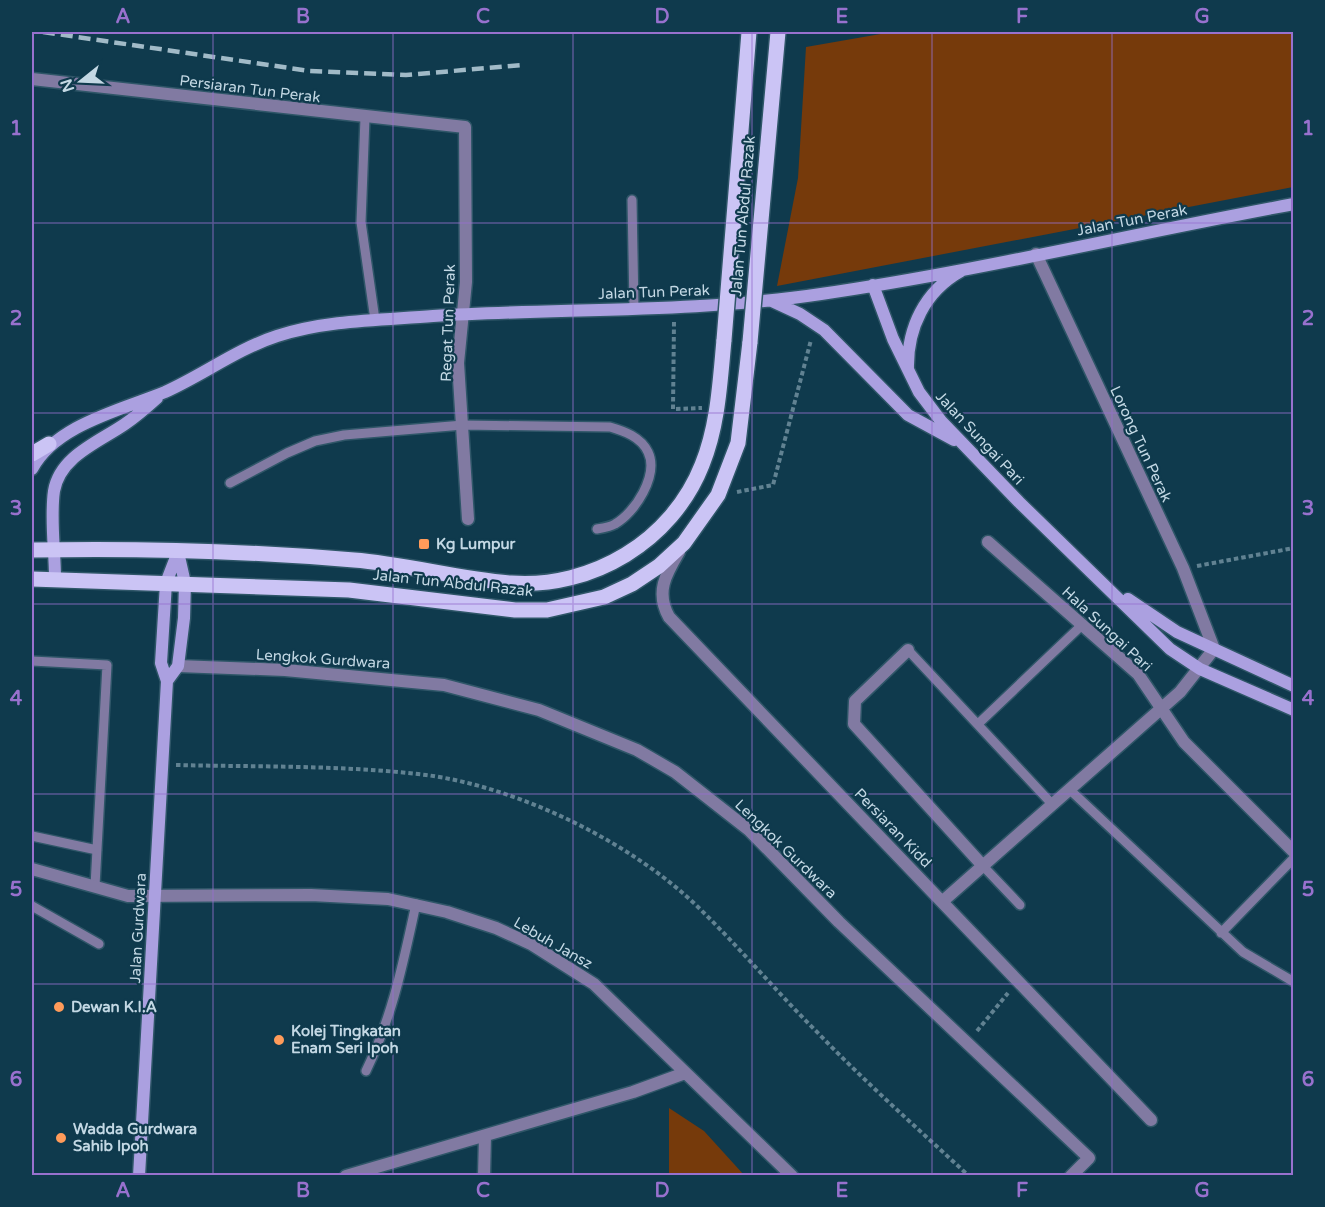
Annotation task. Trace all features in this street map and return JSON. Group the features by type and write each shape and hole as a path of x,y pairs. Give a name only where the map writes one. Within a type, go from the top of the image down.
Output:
{"main road":[{"name":"Jalan Tun Abdul Razak","path":"32,550 177,552 352,560 512,583 570,578 602,568 627,555 652,536 672,515 702,465 717,408 749,32"},
{"name":"Jalan Tun Abdul Razak","path":"32,579 349,590 515,610 546,610 603,597 632,584 659,566 684,543 718,495 738,443 750,342 778,32"},
{"name":"Jalan Tun Perak","path":"32,469 49,444 118,408 165,391 244,350 277,336 309,328 375,320 462,314 634,308 770,300 873,285 1293,204"},
{"path":"908,373 910,339 918,315 931,295 943,284 970,267"},
{"name":"Jalan Sungai Pari","path":"873,285 908,373 929,407 1019,502 1170,649 1200,669 1293,710"},
{"path":"770,300 815,324 846,350 908,415 968,448"},
{"name":"Jalan Tun Perak","path":"55,579 54,491 66,465 75,456 127,423 165,391"},
{"path":"32,454 49,444"},
{"path":"167,681 178,666 185,583 177,552"},
{"name":"Jalan Gurdwara","path":"139,1176 167,681 161,663 166,583 177,552"},
{"name":"Jalan Sungai Pari","path":"1104,583 1177,632 1293,686"}],"street":[{"name":"Persiaran Tun Perak","path":"32,79 465,128"},
{"name":"Regat Tun Perak","path":"465,128 466,282 458,363 468,519"},
{"name":"Lorong Tun Perak","path":"1036,254 1183,568 1214,649"},
{"name":"Hala Sungai Pari","path":"988,542 1138,674 1184,742 1293,852"},
{"name":"Persiaran Kidd","path":"684,543 662,584 661,598 669,616 1151,1120"},
{"path":"943,901 1161,710 1200,669 1214,649"},
{"path":"908,650 855,701 854,724 983,866"},
{"name":"Lengkok Gurdwara","path":"178,666 285,670 444,685 539,710 637,750 675,772 749,830 839,922 1089,1158 1071,1176"},
{"name":"Lebuh Jansz","path":"32,869 128,896 154,898 352,895 416,904 496,928 563,964 594,984 792,1176"},
{"path":"346,1176 633,1092 685,1073"},
{"path":"484,1176 485,1136"}],"lane":[{"path":"365,118 361,222 375,320"},
{"path":"633,200 634,308"},
{"path":"230,483 315,441 344,435 463,425 610,426 631,434 648,452 650,470 644,490 632,508 615,524 597,530"},
{"path":"32,587 55,579"},
{"path":"978,724 1082,625"},
{"path":"908,650 1052,804"},
{"path":"32,661 107,665 94,886"},
{"path":"1069,789 1243,952 1293,982"},
{"path":"32,836 97,850"},
{"path":"1221,933 1293,858"},
{"path":"983,866 1020,905"},
{"path":"366,1071 385,1031 395,1000 416,904"},
{"path":"32,906 99,944"}],"path":[{"path":"675,306 673,408 717,408"},
{"path":"718,495 773,485 815,324"},
{"path":"1183,568 1293,548"},
{"path":"162,764 427,775 515,798 572,822 617,845 663,876 697,906 846,1062 969,1176"},
{"path":"968,1044 1018,981"}],"shaded area":[{"path":"892,32 1293,32 1293,187 777,286 798,178 806,47"},
{"path":"669,1108 704,1131 744,1175 669,1175"}],"railway":[{"path":"43,32 310,71 406,75 522,65"}],"place":[{"name":"Kg Lumpur","path":"424,544"},
{"name":"Dewan K.I.A","path":"59,1007"},
{"name":"Kolej Tingkatan Enam Seri Ipoh","path":"279,1040"},
{"name":"Wadda Gurdwara Sahib Ipoh","path":"61,1138"}]}
